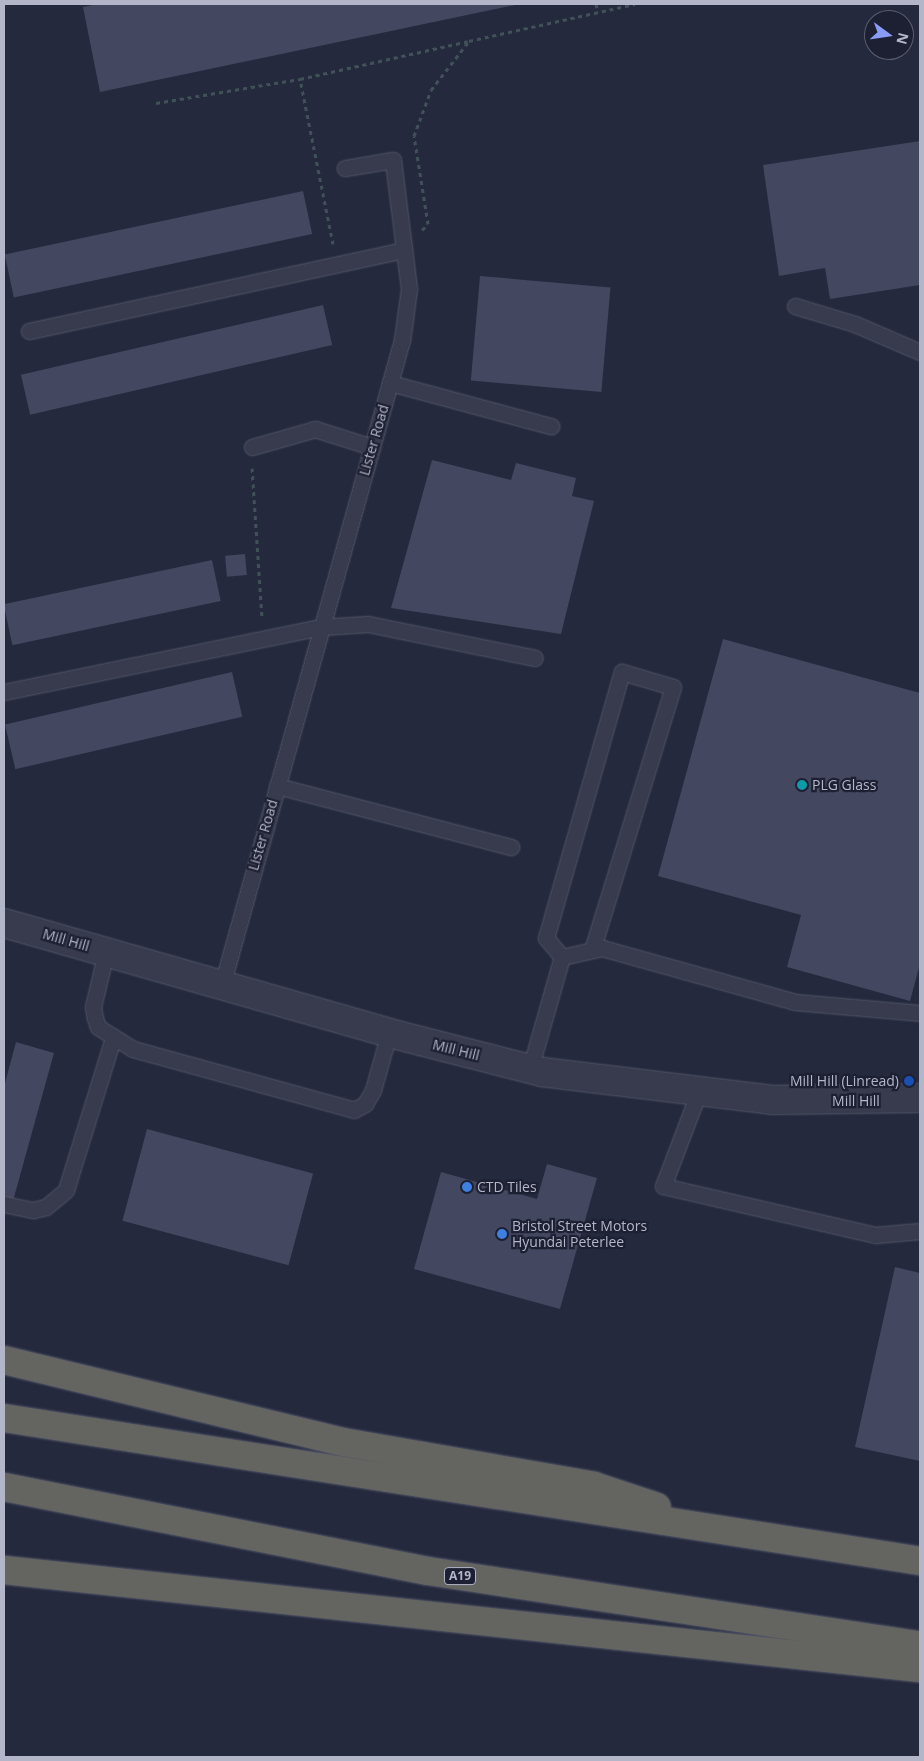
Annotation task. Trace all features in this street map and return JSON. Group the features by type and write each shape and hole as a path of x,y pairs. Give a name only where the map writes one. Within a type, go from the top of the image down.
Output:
{"highway":[{"path":"4,1360 343,1442 594,1486 732,1531"},
{"path":"4,1418 920,1561"},
{"name":"A19","path":"4,1488 438,1573 920,1645"},
{"path":"4,1570 920,1668"}],"street":[{"name":"Mill Hill","path":"4,923 389,1033 530,1069 698,1094 772,1100 920,1098"}],"lane":[{"name":"Lister Road","path":"222,984 390,383 409,289 393,160 345,168"},
{"path":"29,332 404,250"},
{"path":"795,306 855,324 920,352"},
{"path":"390,383 551,426"},
{"path":"252,447 315,430 372,447"},
{"path":"4,692 322,627 368,624 535,658"},
{"path":"562,957 546,938 622,672 673,687 592,950"},
{"path":"277,786 511,847"},
{"path":"562,957 602,948 795,1002 920,1013"},
{"path":"106,952 93,1007 98,1027 133,1049 354,1110 364,1104 373,1090 389,1033"},
{"path":"530,1069 562,957"},
{"path":"4,1204 33,1210 46,1207 66,1190 113,1038"},
{"path":"698,1094 662,1186 875,1235 920,1231"}],"path":[{"path":"596,4 598,12"},
{"path":"156,103 300,79 635,4"},
{"path":"404,250 428,224 414,136 431,90 469,41"},
{"path":"300,79 337,264"},
{"path":"252,447 253,524 264,639"}],"building":[{"path":"98,4 515,5 100,92 83,7"},
{"path":"920,141 920,285 830,299 825,268 779,276 763,165"},
{"path":"303,191 312,234 14,297 5,254"},
{"path":"480,276 611,287 601,392 471,381"},
{"path":"323,305 332,345 30,415 21,375"},
{"path":"432,460 511,480 516,463 576,478 572,496 594,501 561,634 391,608"},
{"path":"245,554 247,575 227,577 225,556"},
{"path":"212,560 221,601 12,645 4,604"},
{"name":"PLG Glass","path":"723,639 920,693 920,964 910,1001 787,967 801,915 658,876"},
{"path":"232,672 242,717 15,769 5,724"},
{"path":"16,1042 54,1053 13,1201 4,1199 4,1087"},
{"path":"147,1129 313,1174 289,1265 122,1221"},
{"name":"Bristol Street Motors Hyundai Peterlee","path":"547,1164 597,1178 560,1309 414,1269 441,1172 537,1199"},
{"path":"895,1267 920,1273 920,1461 855,1447"}],"place":[{"name":"PLG Glass","path":"802,785"},
{"name":"Mill Hill (Linread)","path":"909,1081"},
{"name":"CTD Tiles","path":"467,1187"},
{"name":"Bristol Street Motors Hyundai Peterlee","path":"502,1234"}]}
